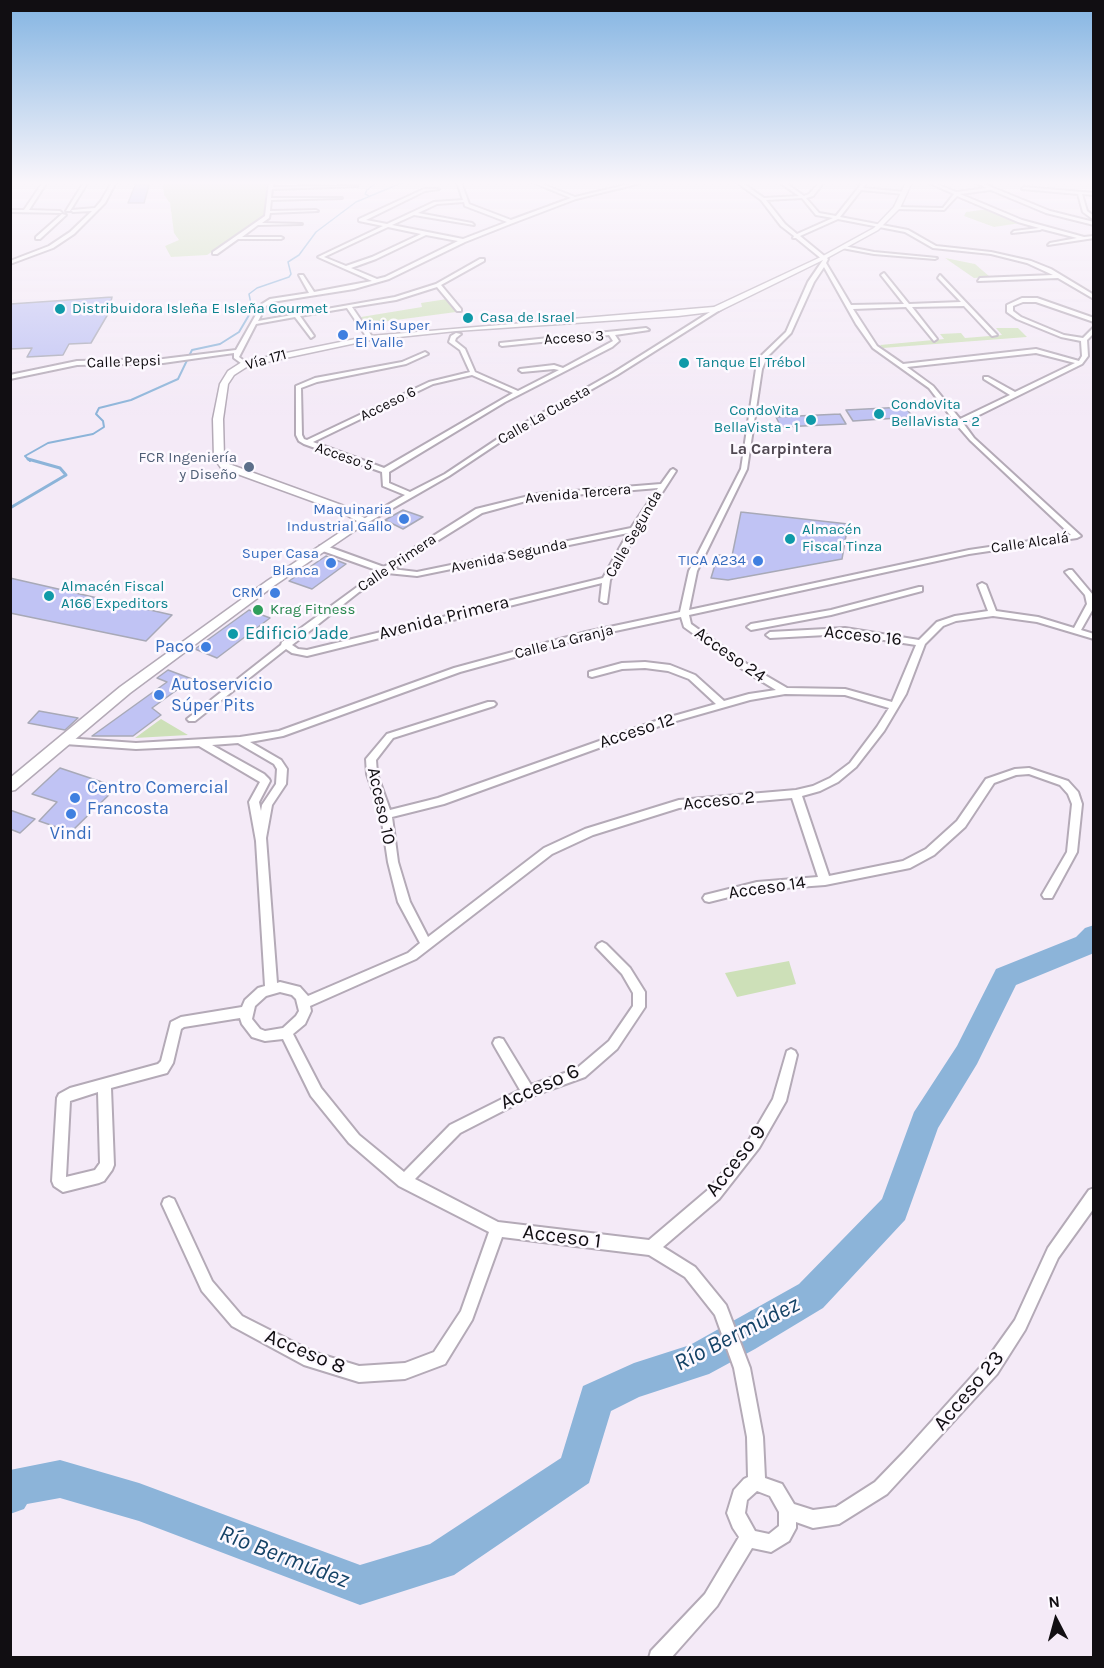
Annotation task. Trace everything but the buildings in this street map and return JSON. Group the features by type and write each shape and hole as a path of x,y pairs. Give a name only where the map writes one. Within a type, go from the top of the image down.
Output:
{"main road":[{"name":"Vía 171","path":"364,520 343,509 238,473 225,466 219,458 218,419 224,384 231,373 245,364 370,338 678,314 721,307 825,260"},
{"path":"10,786 125,690 364,520"}],"street":[{"path":"327,260 377,281"},
{"path":"346,268 369,260"},
{"path":"245,364 236,357 237,351 264,305 270,301 377,281 426,260"},
{"path":"254,323 388,301 438,285 482,260"},
{"path":"684,612 693,571 744,469 759,369 764,356 788,333 825,260"},
{"name":"Calle Alcalá","path":"684,612 969,552 1077,536 957,423 931,387 871,342 831,276 825,260"},
{"path":"1018,260 1049,270 1094,298"},
{"path":"816,274 831,276"},
{"path":"884,275 934,339"},
{"path":"301,276 312,294"},
{"path":"980,280 1059,276"},
{"path":"940,277 994,335"},
{"path":"438,285 459,310"},
{"path":"1084,340 1054,333 1010,312 1010,305 1031,299 1094,320"},
{"path":"850,307 964,304"},
{"name":"Calle La Cuesta","path":"364,520 693,327 721,307"},
{"path":"350,308 370,338"},
{"path":"298,317 312,336"},
{"path":"957,423 1080,363 1084,356 1084,340 1094,329"},
{"name":"Acceso 3","path":"502,344 646,330"},
{"path":"457,332 452,342 462,349 473,374 518,393 613,344 616,341 612,335"},
{"name":"Calle Pepsi","path":"10,377 97,361 184,358 237,351"},
{"path":"902,366 1036,351 1080,363"},
{"name":"Acceso 5","path":"425,354 404,363 315,380 298,387 299,435 306,444 385,471 518,393"},
{"path":"1084,356 1094,357"},
{"path":"522,370 554,367 565,370"},
{"name":"Acceso 6","path":"306,444 431,384 473,374"},
{"path":"986,378 1015,395"},
{"path":"385,471 386,484 410,495"},
{"name":"Calle Segunda","path":"604,601 606,580 634,530 673,471"},
{"name":"Avenida Tercera","path":"495,505 537,496 663,486"},
{"name":"Calle Primera","path":"192,719 285,644 387,568 471,515 495,505"},
{"name":"Avenida Segunda","path":"326,546 403,574 430,572 634,530"},
{"path":"1069,572 1089,596 1091,604 1076,632"},
{"name":"Avenida Primera","path":"285,644 295,651 307,652 606,580"},
{"path":"982,585 993,613"},
{"path":"751,627 779,623 919,589"},
{"name":"Acceso 24","path":"684,612 687,625 748,669 785,691"},
{"name":"Calle La Granja","path":"65,741 136,746 203,744 280,734 457,670 684,612"},
{"name":"Acceso 2","path":"305,1003 412,956 548,851 589,832 679,804 796,794 816,789 853,765 894,706 921,643 940,624 955,619 993,613 1038,620 1094,637"},
{"path":"779,623 788,634"},
{"name":"Acceso 16","path":"770,635 845,630 921,643"},
{"path":"592,674 622,666 645,664 670,668 692,677 722,704"},
{"name":"Acceso 12","path":"386,816 440,801 549,760 722,704 785,691 845,692 894,706"},
{"name":"Acceso 10","path":"427,945 404,902 393,862 386,816 372,774 371,759 380,745 390,736 490,704"},
{"path":"240,741 278,762 282,769 281,784 267,805 261,841"},
{"path":"203,744 265,781 254,802 261,841 271,989"},
{"name":"Acceso 14","path":"709,898 757,886 825,881 906,865 930,852 961,824 990,781 1015,772 1029,771 1064,783 1073,792 1077,804 1072,852 1048,895"},
{"path":"796,794 825,881"},
{"name":"Acceso 6","path":"404,1181 455,1129 528,1092 580,1073 613,1045 639,1007 639,992 626,971 602,946"},
{"path":"280,987 296,991 305,1003 302,1020 286,1033 265,1036 256,1033 246,1020 246,1012 255,998 271,989 280,987"},
{"path":"104,1084 107,1165 99,1176 63,1185 59,1181 64,1098 70,1094 104,1084 162,1069 167,1063 176,1026 181,1022 246,1012"},
{"name":"Acceso 1","path":"286,1033 316,1092 354,1139 404,1181 497,1228 651,1248 690,1272 721,1310 742,1368 755,1437 757,1483"},
{"path":"500,1043 528,1092"},
{"name":"Acceso 9","path":"651,1248 714,1194 754,1144 779,1101 791,1055"},
{"name":"Acceso 23","path":"788,1511 813,1519 839,1515 868,1498 896,1473 991,1368 1020,1325 1053,1253 1094,1195"},
{"name":"Acceso 8","path":"169,1204 207,1286 237,1321 310,1359 359,1374 405,1371 439,1358 467,1315 497,1228"},
{"path":"757,1483 776,1490 788,1511 787,1528 778,1540 763,1544 748,1537 739,1522 737,1504 744,1490 757,1483"},
{"path":"658,1658 711,1599 748,1537"}],"green space":[{"path":"948,260 975,264 990,277 974,278"},
{"path":"447,299 456,312 366,324 361,317 422,307 421,303"},
{"path":"996,328 1018,328 1027,337 883,348 880,345 944,339 940,334 961,333 965,338 1002,335"},
{"path":"161,719 188,735 135,738"},
{"path":"789,961 796,984 737,997 725,973"}],"waterway":[{"path":"251,304 249,294 257,288 289,277 291,274 288,262 291,260"},
{"path":"28,459 25,456 48,443 93,434 104,427 103,421 96,414 99,408 131,400 178,379 192,350 220,344 239,332 252,310 251,303"},
{"path":"10,508 66,475 60,468 28,459"},
{"name":"Río Bermúdez","path":"10,1495 16,1487 60,1479 139,1502 360,1585 440,1561 576,1470 596,1399 634,1381 696,1361 743,1337 811,1296 894,1209 925,1122 967,1055 1006,977 1085,945 1094,935"}],"place":[{"name":"Distribuidora Isleña E Isleña Gourmet","path":"60,309"},
{"name":"Casa de Israel","path":"468,318"},
{"name":"Mini Super El Valle","path":"343,335"},
{"name":"Tanque El Trébol","path":"684,363"},
{"name":"CondoVita BellaVista - 2","path":"879,414"},
{"name":"CondoVita BellaVista - 1","path":"811,420"},
{"name":"FCR Ingeniería y Diseño","path":"249,467"},
{"name":"Maquinaria Industrial Gallo","path":"404,519"},
{"name":"Almacén Fiscal Tinza","path":"790,539"},
{"name":"TICA A234","path":"758,561"},
{"name":"Super Casa Blanca","path":"331,563"},
{"name":"CRM","path":"275,593"},
{"name":"Almacén Fiscal A166 Expeditors","path":"49,596"},
{"name":"Krag Fitness","path":"258,610"},
{"name":"Edificio Jade","path":"233,634"},
{"name":"Paco","path":"206,647"},
{"name":"Autoservicio Súper Pits","path":"159,695"},
{"name":"Centro Comercial Francosta","path":"75,798"},
{"name":"Vindi","path":"71,814"}],"district":[{"name":"La Carpintera","path":"781,449"}]}
